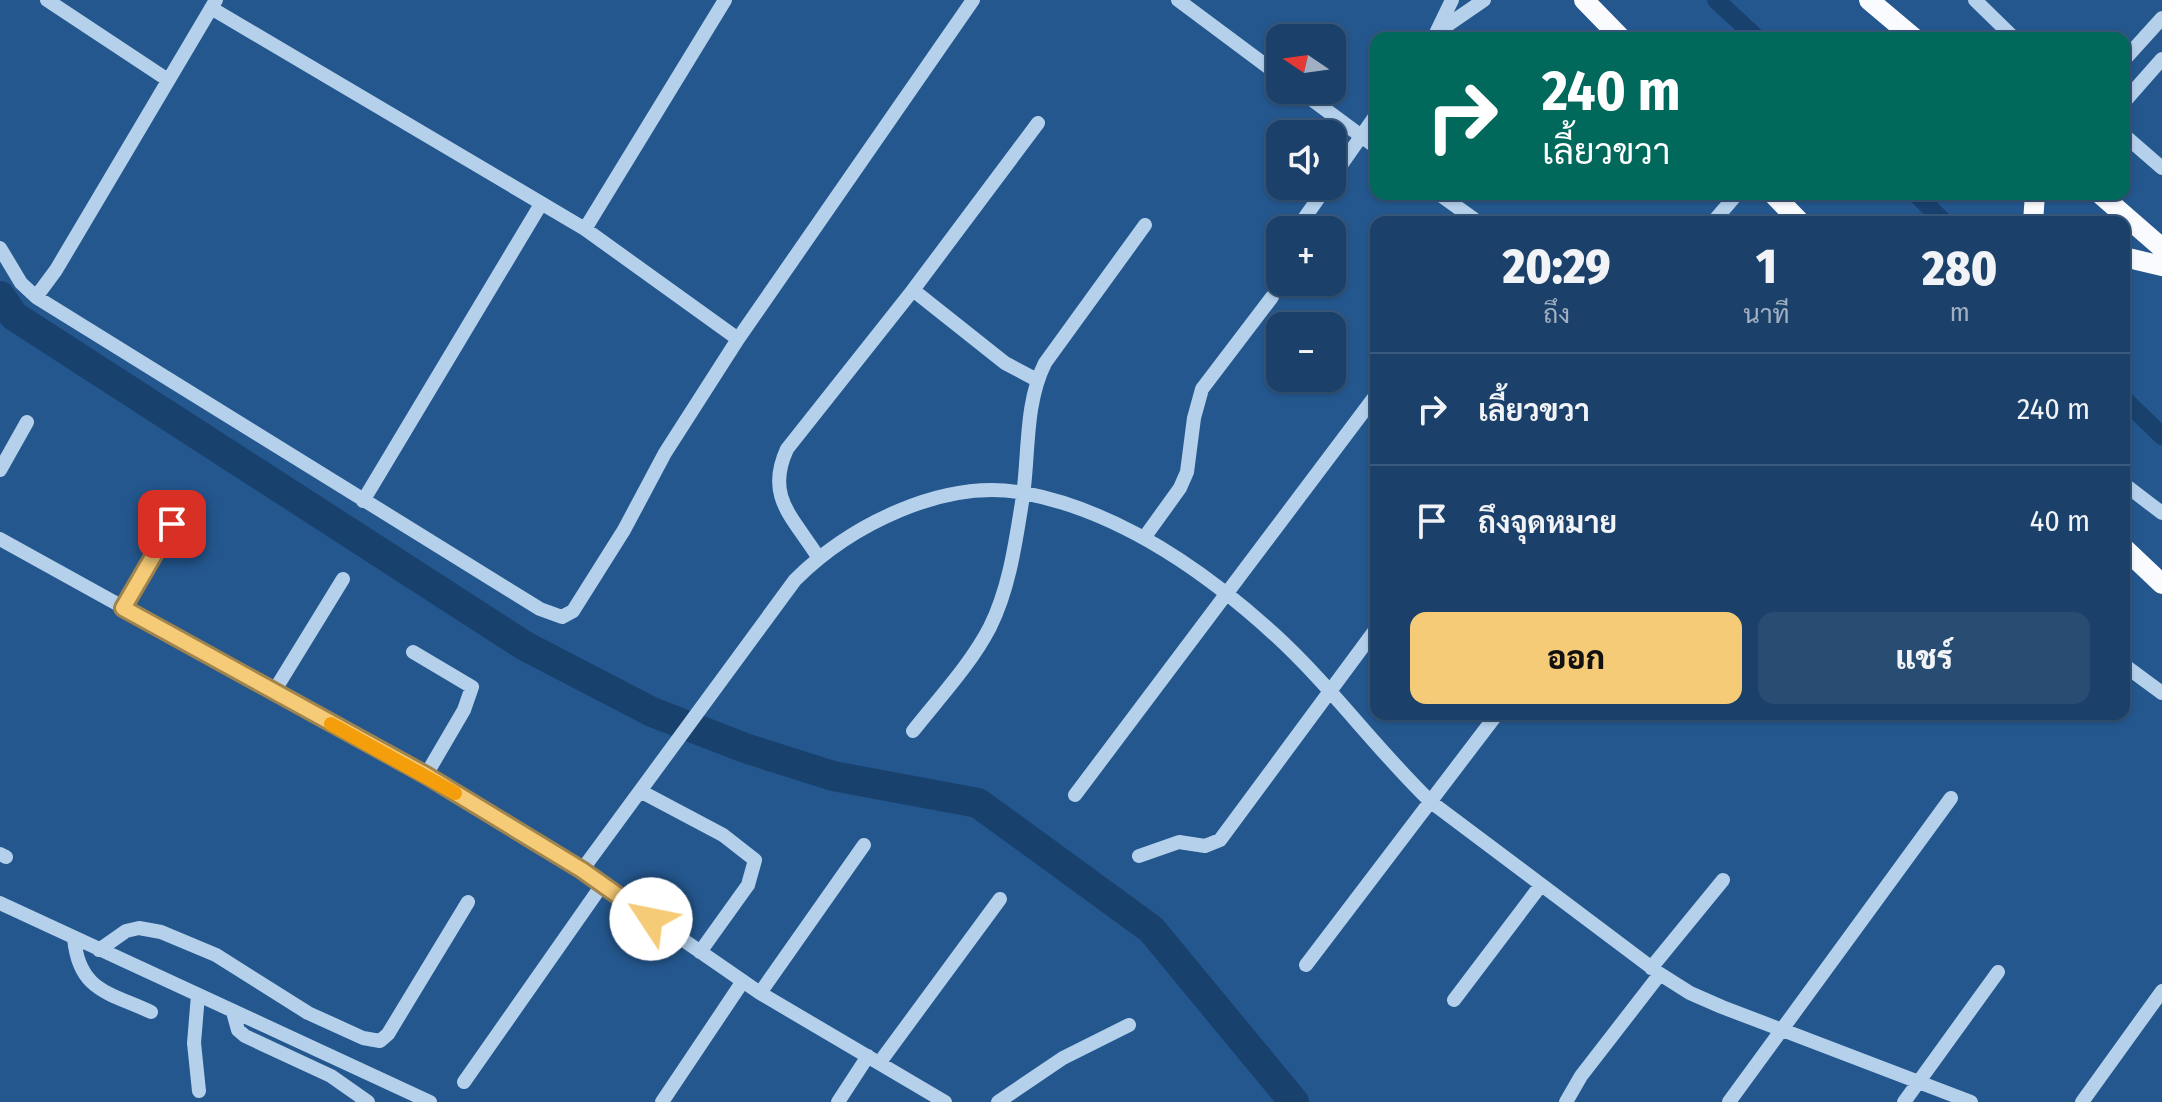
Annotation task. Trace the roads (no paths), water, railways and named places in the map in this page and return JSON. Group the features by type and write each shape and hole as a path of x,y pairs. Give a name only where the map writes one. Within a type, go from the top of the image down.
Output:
{"main road":[{"path":"1584,0 1615,32"},
{"path":"1869,0 1907,32"},
{"path":"1779,200 1796,216"},
{"path":"2107,200 2125,216"},
{"path":"2130,220 2162,248"},
{"path":"2130,258 2162,266"},
{"path":"2130,555 2162,584"}],"street":[{"path":"47,0 168,80"},
{"path":"585,229 725,0"},
{"path":"0,248 21,283 36,297 540,609 562,617 573,611 580,600 624,530 665,453 738,339 973,0"},
{"path":"1178,0 1266,66"},
{"path":"1436,32 1452,0 1471,9"},
{"path":"1439,32 1484,0"},
{"path":"1975,0 2008,32"},
{"path":"36,297 56,270 214,4 585,229 738,339"},
{"path":"2130,53 2162,18"},
{"path":"2130,95 2162,59"},
{"path":"1318,104 1370,143"},
{"path":"818,557 779,495 777,479 787,449 913,290 1038,123"},
{"path":"1346,158 1370,123"},
{"path":"2130,140 2162,168"},
{"path":"1447,200 1470,216"},
{"path":"1718,216 1732,200"},
{"path":"363,501 541,204"},
{"path":"913,731 990,628 1003,597 1023,493 1037,380 1045,363 1145,225"},
{"path":"913,290 1005,363 1037,380"},
{"path":"1144,538 1180,488 1187,472 1194,418 1202,389 1272,297"},
{"path":"1075,795 1370,403"},
{"path":"0,470 27,422"},
{"path":"2130,489 2162,513"},
{"path":"582,870 795,580 818,557 873,522 904,508 961,494 1023,493 1097,515 1144,538 1227,594 1274,635 1397,770 1431,802 1655,971 1690,993 1971,1102"},
{"path":"123,608 172,524"},
{"path":"0,539 273,693 426,775 582,870 760,993 945,1102"},
{"path":"273,693 343,579"},
{"path":"1139,856 1179,842 1205,846 1220,840 1370,637"},
{"path":"413,652 472,687 464,710 426,775"},
{"path":"2130,669 2162,693"},
{"path":"1306,965 1492,720"},
{"path":"640,791 723,835 755,860 748,885 700,952"},
{"path":"1729,1102 1951,798"},
{"path":"760,993 864,845"},
{"path":"1566,1102 1655,971 1723,880"},
{"path":"464,1082 602,885"},
{"path":"1454,1000 1541,885"},
{"path":"838,1102 1000,899"},
{"path":"99,950 126,931 139,928 161,932 216,955 308,1013 363,1038 380,1041 388,1034 468,902"},
{"path":"0,903 430,1102"},
{"path":"74,938 76,961 84,977 98,988 151,1012"},
{"path":"1904,1102 1998,972"},
{"path":"662,1102 743,981"},
{"path":"2082,1102 2162,991"},
{"path":"198,995 194,1043 199,1091"},
{"path":"233,1012 238,1030 245,1036 331,1076 368,1102"},
{"path":"998,1102 1063,1058 1129,1025"}],"waterway":[{"path":"1716,0 1751,32"},
{"path":"1922,200 1938,216"},
{"path":"0,296 14,316 525,646 652,712 745,748 833,776 978,803 1151,929 1294,1102"},
{"path":"2130,405 2162,436"}]}
